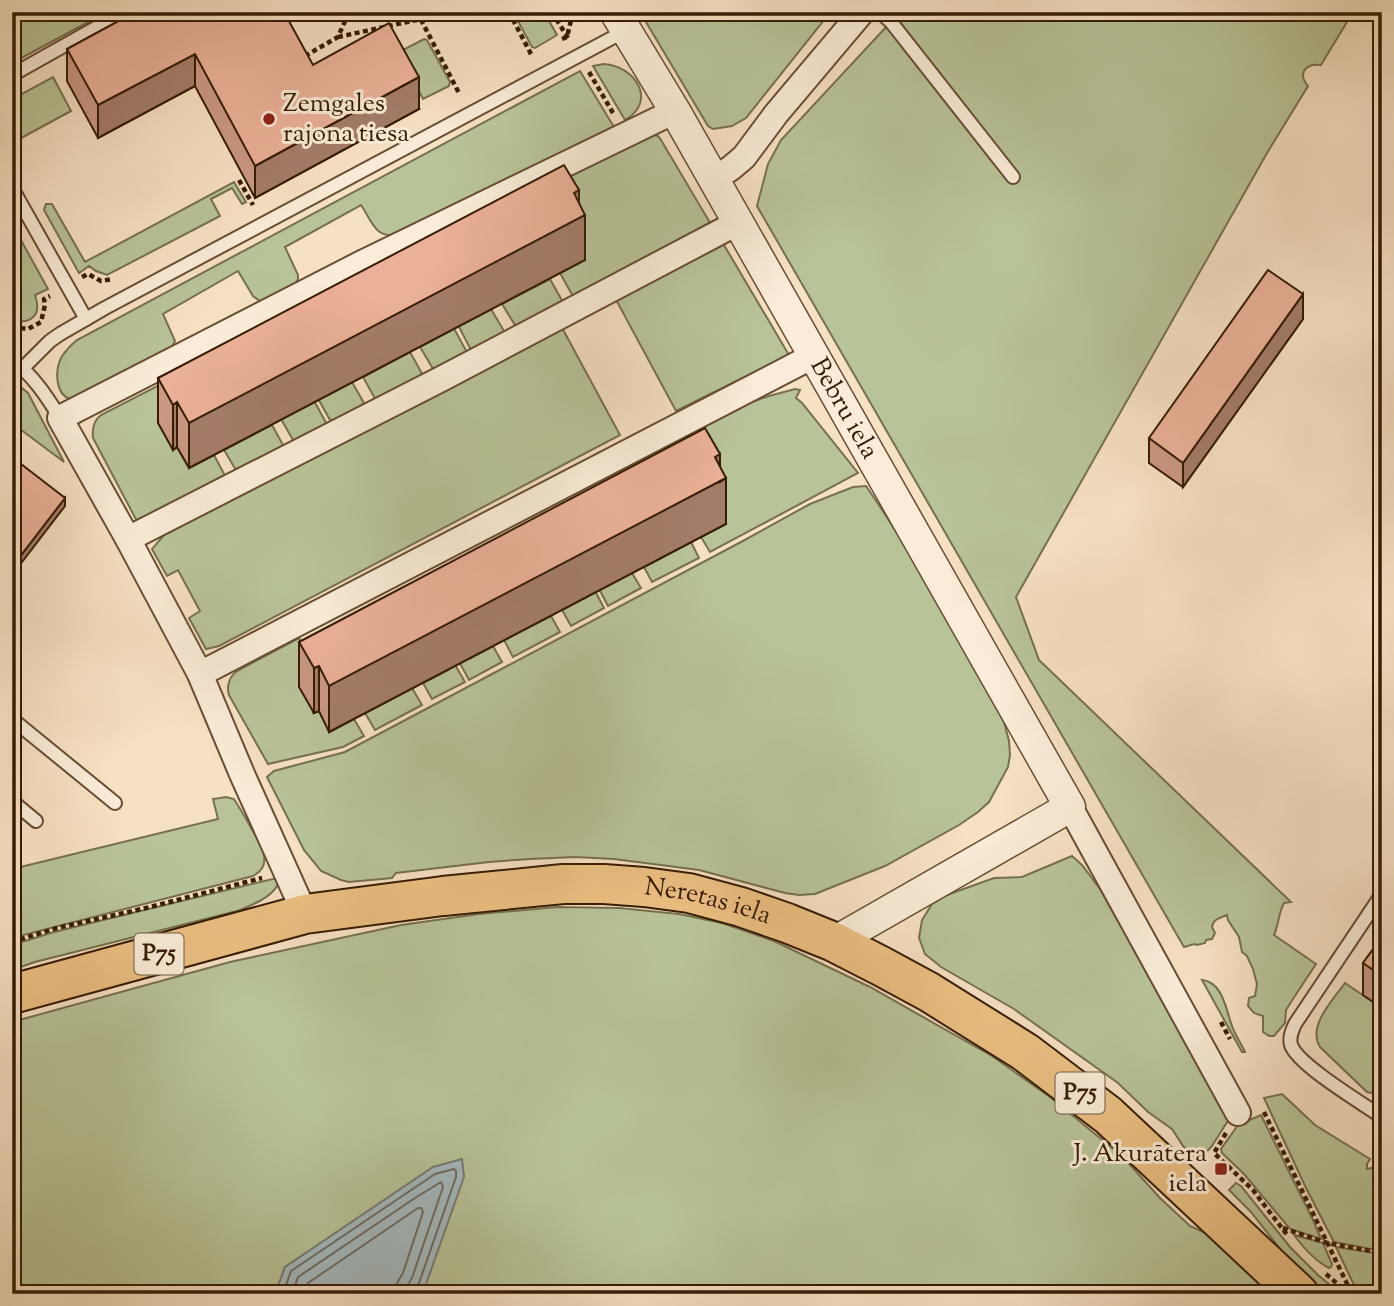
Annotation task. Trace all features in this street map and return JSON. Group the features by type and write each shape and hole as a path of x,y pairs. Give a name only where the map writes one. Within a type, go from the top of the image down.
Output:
{"main road":[{"name":"Neretas iela","path":"12,993 305,914 510,888 563,884 604,884 689,893 741,907 834,943 881,966 1002,1036 1108,1115 1162,1165 1304,1286"}],"street":[{"path":"713,180 744,157 776,114 862,12"},
{"name":"Bebru iela","path":"621,21 675,111 1070,807"},
{"path":"305,914 200,674 60,418 364,262 675,111"},
{"path":"128,539 445,377 737,223"},
{"path":"200,674 813,356"},
{"path":"834,943 1070,807 1238,1113"}],"lane":[{"path":"12,75 124,12"},
{"path":"880,12 891,22 1013,177"},
{"path":"23,368 50,341 86,319 621,21"},
{"path":"12,188 86,319"},
{"path":"12,359 42,388 60,418"},
{"path":"12,719 115,803"},
{"path":"12,801 36,821"},
{"path":"1382,894 1295,1024 1290,1038 1292,1047 1304,1063 1382,1117"}],"path":[{"path":"338,37 349,12"},
{"path":"417,12 460,95"},
{"path":"304,56 338,37 421,19 434,12"},
{"path":"509,12 532,56"},
{"path":"567,37 573,12"},
{"path":"803,12 831,12"},
{"path":"239,180 253,205 242,211"},
{"path":"12,327 28,329 41,322 44,299 88,274 101,281 115,279"},
{"path":"12,843 20,824"},
{"path":"12,942 57,928 286,872"},
{"path":"1290,1238 1247,1184 1214,1153 1238,1113 1260,1103 1351,1294"},
{"path":"1282,1228 1327,1243 1382,1252"},
{"path":"1304,1286 1351,1294"}],"green space":[{"path":"12,12 107,12 12,63"},
{"path":"513,12 544,12 557,35 535,48 532,47"},
{"path":"640,12 787,12 810,16 828,15 746,118 732,126 713,129 708,126"},
{"path":"900,12 1353,12 1321,65 1307,67 1303,73 1308,86 1267,153 1016,597 1039,660 1291,902 1284,903 1274,935 1316,964 1286,1010 1285,1023 1274,1036 1263,1032 1263,1016 1254,1013 1248,1006 1249,998 1255,996 1257,984 1253,969 1242,952 1239,937 1227,915 1214,922 1212,927 1215,933 1212,939 1184,947 757,206 768,164 781,140"},
{"path":"424,39 450,82 449,86 423,99 399,52"},
{"path":"604,64 625,71 633,78 641,94 640,104 625,120 593,66"},
{"path":"580,71 614,127 399,234 379,232 361,205 285,247 298,275 295,286 261,302 253,296 238,271 163,314 175,341 172,347 70,399 61,392 57,375 59,363 64,353 77,340"},
{"path":"53,77 71,111 12,143 12,102"},
{"path":"654,135 661,140 712,226 575,300 560,273 585,260 536,192"},
{"path":"234,182 246,202 242,204 232,188 211,199 220,216 107,275 89,266 79,273 44,210 46,204 52,204 85,262"},
{"path":"12,224 48,289 35,295 37,308 34,317 19,322 12,321"},
{"path":"721,240 789,355 676,411 614,296"},
{"path":"550,279 565,306 518,330 502,304"},
{"path":"491,309 507,336 473,354 456,321 467,322"},
{"path":"451,323 469,356 436,374 420,347 446,333"},
{"path":"560,324 620,435 219,646 206,649 189,618 200,611 178,570 167,576 152,549 164,535"},
{"path":"410,352 425,379 378,404 363,377"},
{"path":"12,380 28,393 64,462 12,423"},
{"path":"167,381 173,450 177,447 189,468 214,455 229,483 139,525 93,438 93,428 101,415"},
{"path":"352,382 368,410 334,427 316,395"},
{"path":"795,389 800,390 796,398 858,473 710,552 701,537 726,524 663,451 665,447 746,404"},
{"path":"312,397 330,430 297,447 281,419"},
{"path":"272,425 287,452 240,477 224,450"},
{"path":"866,486 917,566 1004,722 1009,741 1008,767 989,802 959,825 885,866 815,894 799,895 699,870 575,857 489,862 396,873 392,878 349,882 321,871 304,850 267,777 274,771 345,752 810,504 853,487"},
{"path":"691,542 699,558 652,582 644,567"},
{"path":"632,573 641,588 608,606 597,585"},
{"path":"593,587 604,608 571,626 562,610 587,597"},
{"path":"551,616 560,632 513,657 504,640"},
{"path":"299,638 314,665 313,713 319,711 330,732 354,719 364,736 343,747 268,764 229,695 228,685 237,671"},
{"path":"493,646 502,662 469,680 457,658 469,659"},
{"path":"453,661 465,682 432,699 423,683 448,670"},
{"path":"412,688 422,705 375,730 365,713"},
{"path":"213,799 234,799 264,853 263,866 253,876 12,938 12,869 218,819"},
{"path":"1072,856 1100,889 1229,1119 1212,1146 1198,1161 1183,1146 1172,1129 1148,1112 1118,1083 1014,1009 941,967 925,954 919,938 922,920 932,904 947,895 994,878 1022,877"},
{"path":"281,877 269,895 237,911 12,970 12,945 54,932"},
{"path":"557,907 619,908 679,914 722,923 774,941 870,987 992,1056 1050,1097 1122,1156 1190,1226 1214,1237 1275,1294 12,1294 12,1022 230,962 401,925"},
{"path":"1202,980 1209,982 1219,991 1245,1052 1242,1052"},
{"path":"1345,983 1382,1008 1382,1082 1376,1091 1371,1093 1320,1047 1317,1039 1323,1014"},
{"path":"1282,1094 1315,1125 1370,1159 1367,1169 1377,1168 1382,1163 1382,1251 1334,1242 1264,1098"},
{"path":"1261,1115 1321,1239 1290,1229 1244,1174 1222,1153 1221,1149 1238,1125"},
{"path":"1236,1183 1290,1247 1341,1294 1328,1294 1292,1264 1251,1212 1229,1190"},
{"path":"1294,1235 1323,1243 1331,1267 1314,1258"},
{"path":"1336,1247 1382,1254 1382,1294 1360,1294"}],"water":[{"path":"462,1159 464,1177 425,1287 419,1294 275,1294 285,1267 433,1167"}],"building":[{"path":"135,12 284,12 313,65 389,23 419,77 255,166 195,54 98,105 67,49"},
{"path":"564,165 579,190 574,193 585,215 189,423 177,402 173,405 158,378"},
{"path":"1268,270 1303,294 1183,463 1149,438"},
{"path":"705,428 720,454 715,457 726,478 329,686 319,666 314,668 299,642"},
{"path":"12,457 65,498 12,567"},
{"path":"1382,937 1382,976 1363,963"}],"place":[{"name":"Zemgales rajona tiesa","path":"269,119"},
{"name":"J. Akurātera iela","path":"1221,1169"}]}
